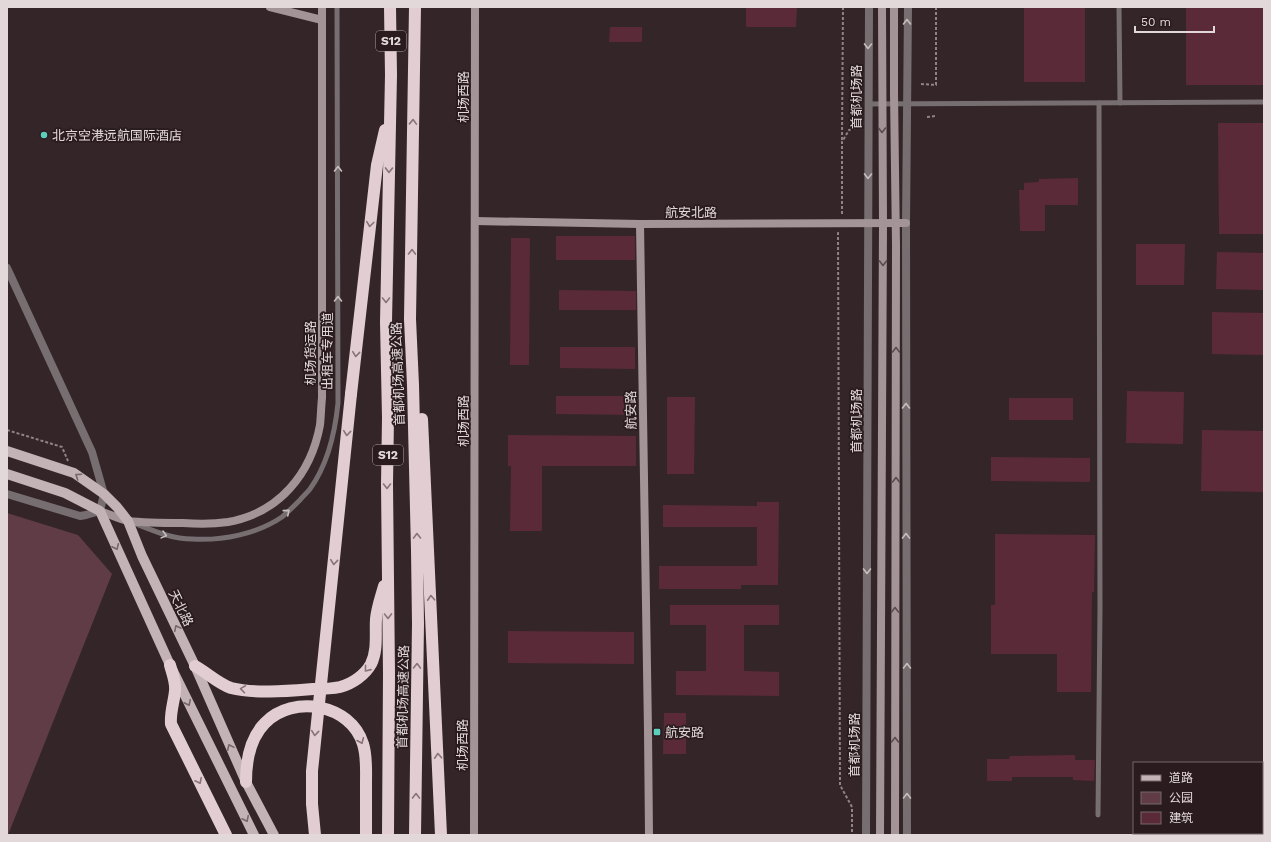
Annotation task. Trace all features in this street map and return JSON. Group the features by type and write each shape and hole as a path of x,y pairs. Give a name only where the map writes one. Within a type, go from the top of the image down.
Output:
{"highway":[{"name":"首都机场高速公路","path":"388,835 389,674 386,306 391,75 390,7"},
{"name":"首都机场高速公路","path":"415,7 410,319 418,565 415,835"},
{"path":"315,835 312,804 312,771 377,165 386,122 391,75"},
{"path":"410,319 421,402 441,835"},
{"path":"195,666 231,688 247,690 285,692 340,687 348,684 365,672 372,662 376,645 377,612 387,575 388,563"},
{"path":"170,665 175,683 170,716 171,724 226,835"},
{"path":"246,782 247,764 253,742 260,728 272,716 282,710 299,706 329,710 346,720 353,727 363,743 366,758 366,835"}],"main road":[{"name":"天北路","path":"7,451 74,473 104,494 128,521 142,556 195,666 246,782 274,835"},
{"path":"7,474 65,493 100,511 170,665 254,835"}],"street":[{"path":"270,7 322,20"},
{"name":"机场货运路","path":"100,511 128,521 202,524 228,522 251,516 268,508 302,475 308,463 320,425 322,398 322,7"},
{"name":"机场西路","path":"474,835 476,222 475,7"},
{"name":"首都机场路","path":"866,835 869,7"},
{"name":"首都机场路","path":"880,835 883,224 882,7"},
{"path":"894,7 896,224 895,835"},
{"path":"907,835 906,223 908,7"},
{"name":"航安北路","path":"476,222 640,224 906,223"},
{"name":"航安路","path":"640,224 649,835"},
{"path":"7,268 92,452 104,494 100,511 94,514 80,516 7,494"}],"lane":[{"name":"出租车专用道","path":"128,521 158,533 191,540 237,536 261,528 282,517 310,489 323,466 332,440 338,403 337,7"},
{"path":"1119,7 1120,103"},
{"path":"868,104 1264,102"},
{"path":"1098,815 1100,616 1099,103"}],"path":[{"path":"843,7 842,232 838,233 840,785 852,807 852,835"},
{"path":"921,84 936,85 936,7"},
{"path":"927,117 936,116"},
{"path":"842,142 849,130 863,125"},
{"path":"7,430 62,447 74,473"}],"green space":[{"path":"7,513 78,535 112,574 8,835 7,835"}],"building":[{"path":"746,7 797,7 796,27 746,27"},
{"path":"1024,7 1085,7 1085,82 1024,82"},
{"path":"1186,7 1264,7 1264,85 1186,85"},
{"path":"610,27 642,27 642,42 609,42"},
{"path":"1218,123 1264,123 1264,234 1219,234"},
{"path":"1078,178 1078,205 1045,205 1045,231 1020,231 1019,190 1024,190 1024,183 1039,182 1039,179"},
{"path":"556,236 635,236 635,260 556,260"},
{"path":"511,238 530,238 529,365 510,365"},
{"path":"1136,244 1185,244 1184,285 1136,285"},
{"path":"1217,252 1264,253 1264,290 1216,289"},
{"path":"559,290 636,291 636,310 559,310"},
{"path":"1212,312 1264,313 1264,355 1212,354"},
{"path":"560,347 635,347 635,369 560,368"},
{"path":"1127,391 1184,392 1183,444 1126,443"},
{"path":"556,396 636,396 636,415 556,414"},
{"path":"667,397 695,397 694,474 667,474"},
{"path":"1009,398 1073,398 1073,420 1009,420"},
{"path":"1202,430 1264,431 1264,492 1201,491"},
{"path":"508,435 636,436 636,466 542,466 542,531 510,531 511,466 508,466"},
{"path":"991,457 1090,458 1090,482 991,481"},
{"path":"757,502 779,502 778,585 741,585 741,589 659,589 659,566 757,566 757,527 663,527 663,505 757,506"},
{"path":"995,534 1095,535 1094,592 1092,592 1091,692 1057,692 1057,654 991,654 991,605 995,605"},
{"path":"670,605 779,605 779,625 744,625 744,671 779,672 779,696 676,695 676,671 706,671 706,625 670,625"},
{"path":"508,631 634,632 634,664 508,663"},
{"path":"664,713 686,713 686,754 663,754"},
{"path":"1075,755 1075,760 1095,760 1094,781 1073,780 1073,777 1012,777 1012,781 987,781 987,759 1009,759 1010,756"}],"place":[{"name":"北京空港远航国际酒店","path":"44,135"},
{"name":"航安路","path":"657,732"}]}
